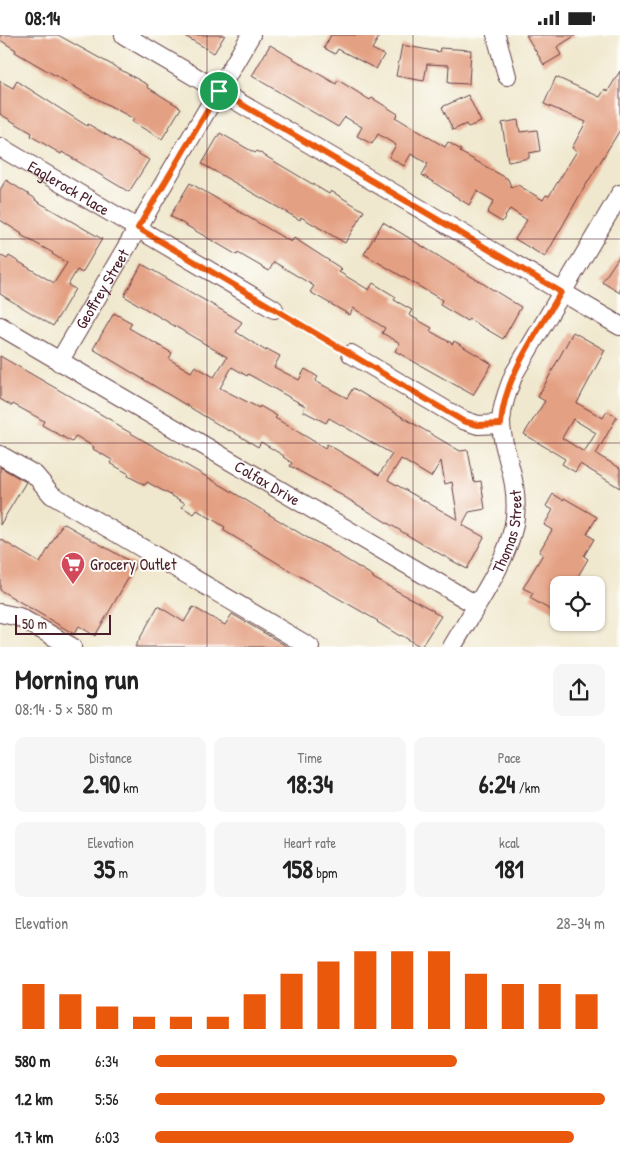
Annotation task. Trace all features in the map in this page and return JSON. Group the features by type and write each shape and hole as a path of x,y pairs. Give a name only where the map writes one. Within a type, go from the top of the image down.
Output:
{"street":[{"path":"124,35 620,326"},
{"name":"Geoffrey Street","path":"59,362 251,35"},
{"path":"496,35 507,76"},
{"name":"Eaglerock Place","path":"0,147 274,309"},
{"name":"Thomas Street","path":"452,647 507,550 513,533 515,495 501,424 502,410 514,374 620,194"},
{"name":"Colfax Drive","path":"0,326 476,605"},
{"path":"351,355 463,421 478,425 501,424"},
{"path":"0,455 35,475 52,495 310,647"},
{"path":"0,613 19,617 72,647"}],"path":[{"path":"274,309 326,338 351,355"}],"building":[{"path":"0,35 58,35 148,85 147,87 181,108 162,139 132,122 134,119 15,52 16,50 0,40"},
{"path":"183,35 225,35 214,53"},
{"path":"331,35 380,35 372,49 384,55 376,69 338,49 335,54 324,48"},
{"path":"526,35 576,35 557,47 561,55 544,65"},
{"path":"270,45 336,84 338,80 370,100 372,98 398,114 395,117 445,147 448,142 461,150 460,152 508,179 511,187 518,185 543,200 546,195 549,196 577,151 572,148 586,122 544,104 556,77 600,97 605,89 608,91 620,71 620,130 581,193 545,257 515,239 527,220 510,209 502,222 487,213 494,201 477,191 469,205 422,175 428,164 411,154 404,166 389,157 396,145 378,134 372,144 357,136 362,127 345,117 338,127 252,76"},
{"path":"402,45 439,52 440,48 471,50 469,84 448,83 449,65 427,64 424,81 396,76"},
{"path":"0,81 13,88 17,81 87,126 88,124 149,160 129,192 31,136 32,133 0,114"},
{"path":"468,95 481,122 468,127 466,124 453,130 442,107"},
{"path":"518,120 520,132 537,130 540,151 529,153 529,158 508,162 502,123"},
{"path":"220,133 255,153 257,151 329,194 331,191 364,211 345,243 301,217 300,220 202,164"},
{"path":"6,180 35,200 102,239 82,273 77,270 68,285 75,289 53,326 0,294 0,255 7,259 9,256 54,283 67,263 0,220 0,190"},
{"path":"190,183 291,242 294,238 342,269 339,272 369,290 373,283 396,297 394,300 412,310 409,315 432,328 430,331 453,344 454,341 492,364 473,395 395,351 400,343 382,333 385,328 353,308 350,315 310,292 314,286 274,262 269,271 238,253 237,255 170,216"},
{"path":"383,222 521,307 503,339 440,305 442,300 364,254"},
{"path":"620,255 620,293 602,282"},
{"path":"142,264 242,322 236,332 266,351 267,349 280,356 274,367 299,380 305,369 318,377 315,381 347,398 353,388 460,451 468,450 474,482 481,481 485,509 469,512 462,525 484,537 467,569 290,466 292,463 284,456 261,442 258,447 229,431 93,349 114,313 132,323 129,328 172,353 169,359 191,372 195,366 214,377 227,357 124,296","holes":["232,367 305,406 303,411 326,423 329,418 392,454 379,475 327,444 325,448 275,418 277,416 260,406 259,408 220,388","401,459 431,477 441,461 445,484 452,482 458,520 388,480"]},
{"path":"573,332 605,350 577,403 603,418 607,411 617,417 596,454 620,468 620,488 580,464 575,472 562,464 565,459 524,434 545,401 538,397","holes":["573,419 596,433 584,452 562,438"]},
{"path":"0,356 329,549 373,576 373,578 441,616 421,647 223,530 225,527 197,510 194,514 182,507 185,503 147,482 145,485 128,476 129,474 110,463 112,460 76,436 72,442 42,425 44,421 0,399"},
{"path":"0,467 26,482 0,525"},
{"path":"553,494 563,500 564,498 597,517 587,534 594,539 584,556 588,559 578,576 550,576 550,610 530,598 533,593 523,588 543,554 539,552 552,530 544,525 553,510 546,506"},
{"path":"63,523 136,565 95,636 79,626 74,634 0,590 0,539 40,563"},
{"path":"158,606 184,622 193,607 225,625 232,614 288,647 135,647"}],"place":[{"name":"Grocery Outlet","path":"73,585"}],"route":[{"path":"219,91 561,292 514,374 502,410 501,424 478,425 463,421 138,228 219,91"}]}
